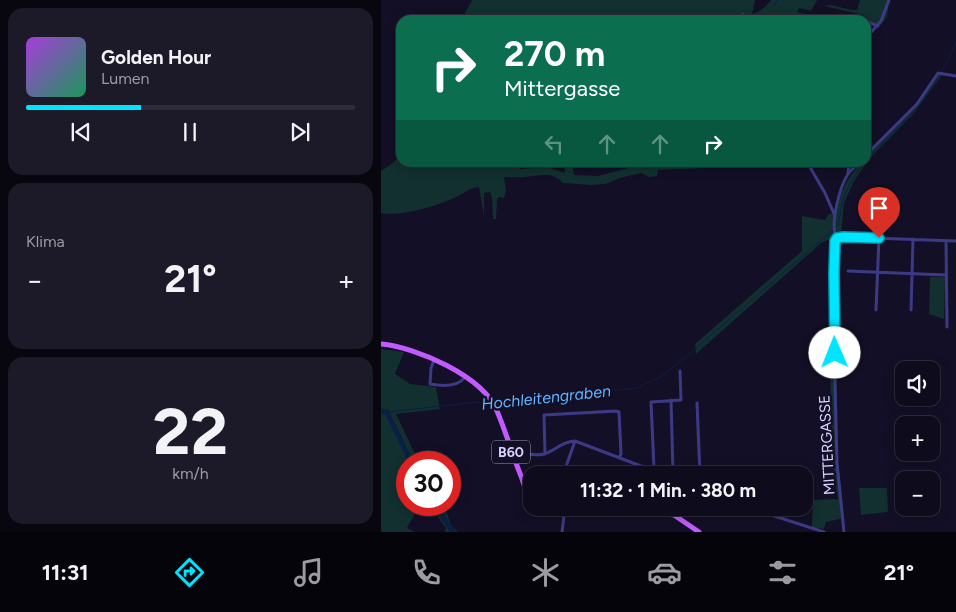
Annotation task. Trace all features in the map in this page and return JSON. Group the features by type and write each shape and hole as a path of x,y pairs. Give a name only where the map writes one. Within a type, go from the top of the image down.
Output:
{"main road":[{"name":"B60","path":"381,344 402,347 435,360 481,388 492,401 523,481"},
{"path":"676,516 699,532"}],"street":[{"path":"871,33 885,15 889,0"},
{"path":"871,23 878,26"},
{"path":"871,150 917,104 938,73 956,76"},
{"path":"810,167 835,216"},
{"path":"849,167 835,216 833,230 837,238 956,241"},
{"path":"848,174 854,167"},
{"path":"831,205 837,207"},
{"name":"MITTERGASSE","path":"837,238 835,244 833,297 837,463 844,532"},
{"path":"876,310 879,238"},
{"path":"911,310 913,239"},
{"path":"946,241 947,327"},
{"path":"848,271 947,275"},
{"path":"435,360 431,368 430,384 437,386 457,384 465,377"},
{"path":"654,466 651,402 681,400 680,372"},
{"path":"671,400 673,466"},
{"path":"697,403 700,466"},
{"path":"545,454 544,415 619,412 621,454 619,458"},
{"path":"511,452 545,454 565,443 575,441 644,466"},
{"path":"566,466 575,441"},
{"path":"562,532 564,516"},
{"path":"773,516 824,532"}],"green space":[{"path":"472,0 755,0 752,14 763,9 771,0 817,0 811,11 799,8 797,12 810,15 463,15"},
{"path":"860,0 889,0 887,17 881,25 871,22 871,15 863,15 824,6 832,5 857,10"},
{"path":"938,75 942,75 914,113 871,157 871,152 911,112"},
{"path":"396,160 396,167 516,167 521,169 547,167 565,173 564,167 573,167 574,175 598,176 632,167 704,168 658,170 657,176 649,177 641,173 605,184 591,185 563,183 559,179 545,175 504,177 506,191 504,198 499,197 497,199 496,219 493,219 490,192 484,193 484,216 479,187 447,201 418,210 389,214 381,213 381,171"},
{"path":"858,167 864,167 854,181 844,203 841,233 836,233 834,237 832,285 835,285 838,461 844,518 826,522 824,529 812,527 813,500 838,500 833,466 830,371 830,239 821,243 696,354 695,344 802,251 802,216 825,220 828,215 837,211 845,185"},
{"path":"930,277 945,277 944,319 929,314"},
{"path":"381,349 404,352 395,374 410,384 436,387 440,409 396,414 414,451 396,451 396,516 414,516 407,528 415,532 381,532"},
{"path":"859,488 887,488 888,512 861,515"},
{"path":"437,516 448,516 451,525 458,532 445,532 446,528"}],"waterway":[{"path":"775,5 777,0"},
{"name":"Hochleitengraben","path":"871,155 920,104 937,79 956,42"},
{"name":"Hochleitengraben","path":"836,227 847,191 861,167"},
{"name":"Hochleitengraben","path":"696,348 833,230"},
{"name":"Hochleitengraben","path":"493,401 637,388 662,376 694,350"},
{"name":"Hochleitengraben","path":"387,412 489,401"},
{"path":"381,411 387,412 406,451"},
{"path":"442,516 453,532"}],"route":[{"path":"835,353 833,305 835,241 840,237 879,238"}]}
